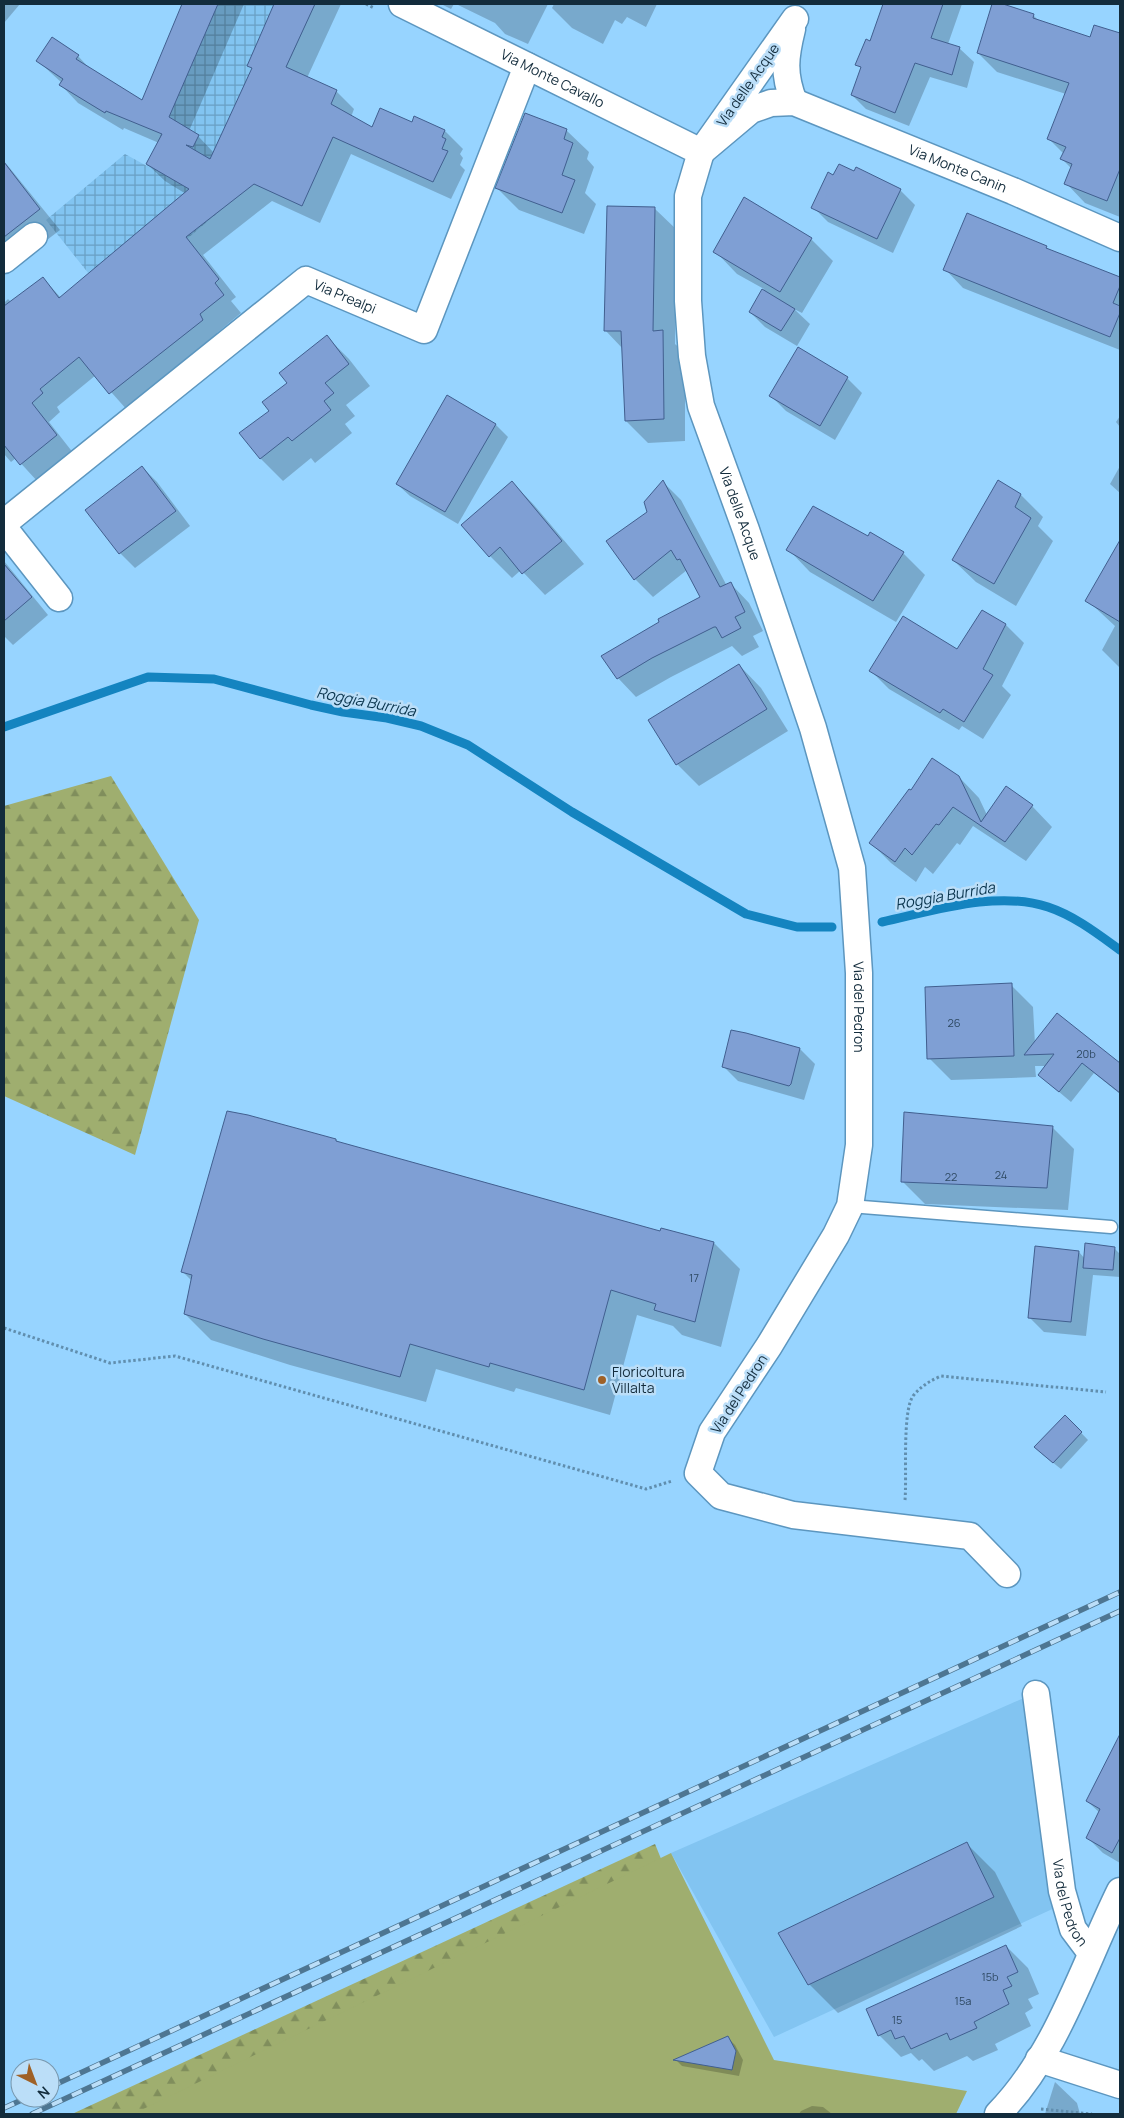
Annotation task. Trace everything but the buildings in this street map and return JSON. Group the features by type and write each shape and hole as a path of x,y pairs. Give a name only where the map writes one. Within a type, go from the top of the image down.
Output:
{"street":[{"name":"Via Monte Cavallo","path":"402,4 701,152"},
{"name":"Via delle Acque","path":"701,152 751,110 771,103 794,102 787,84 785,62 800,11"},
{"name":"Via delle Acque","path":"800,11 701,152 688,196 688,301 692,356 701,406 746,530 813,728 852,868"},
{"name":"Via Prealpi","path":"4,523 306,280 424,330 527,66"},
{"name":"Via Monte Canin","path":"794,102 1013,191 1120,238"},
{"path":"4,260 34,236"},
{"path":"4,528 59,598"},
{"name":"Via del Pedron","path":"698,1474 712,1432 769,1346 836,1234 850,1206 859,1145 859,973 852,868"},
{"path":"698,1474 721,1496 793,1514 970,1536 1007,1574"},
{"name":"Via del Pedron","path":"998,2114 1009,2103 1039,2059 1063,2016 1091,1953 1073,1929 1062,1891 1036,1694"},
{"path":"1091,1953 1120,1892"},
{"path":"1039,2059 1120,2085"}],"lane":[{"path":"850,1206 1111,1227"}],"path":[{"path":"4,1328 110,1363 175,1356 646,1489 698,1474"},
{"path":"904,1528 907,1479 907,1423 912,1398 925,1383 941,1376 1106,1392"},
{"path":"1038,2109 1092,2114"}],"shaded area":[{"path":"218,4 315,4 222,209 112,303 46,220 125,154 147,166"},
{"path":"1026,1697 1059,1906 774,2037 671,1853"}],"green space":[{"path":"111,776 199,920 135,1155 4,1096 4,806"},
{"path":"655,1844 666,1871 169,2114 72,2114"},
{"path":"671,1853 774,2060 967,2091 956,2114 133,2114"}],"waterway":[{"name":"Roggia Burrida","path":"4,727 148,677 214,679 311,705 421,726 468,745 572,812 746,914 797,927 832,927"},
{"name":"Roggia Burrida","path":"882,922 965,904 987,901 1028,902 1068,915 1120,950"}],"railway":[{"path":"60,2082 1120,1592"},
{"path":"32,2114 1120,1611"},
{"path":"4,2108 10,2105"}],"place":[{"name":"Floricoltura Villalta","path":"602,1380"}]}
